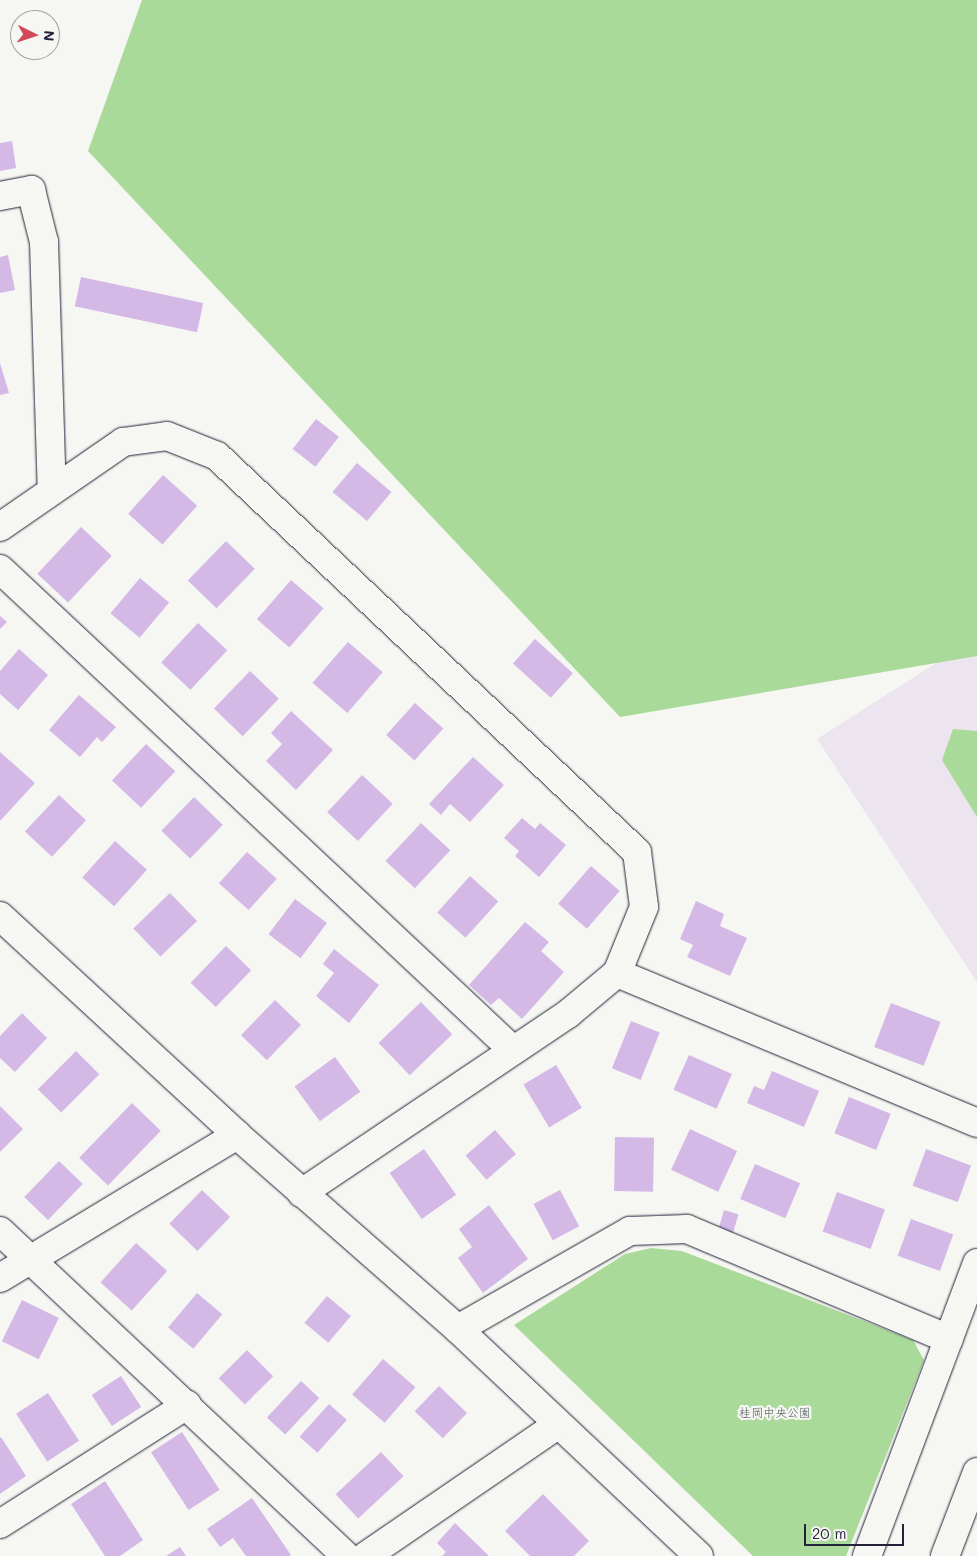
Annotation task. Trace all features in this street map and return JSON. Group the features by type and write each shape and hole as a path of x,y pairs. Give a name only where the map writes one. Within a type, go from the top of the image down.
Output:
{"street":[{"path":"0,196 31,190 44,242 52,490"},
{"path":"0,527 123,442 167,436 217,456 637,852 644,907 617,973 513,1050 302,1193"},
{"path":"0,569 513,1050"},
{"path":"0,916 237,1135 458,1329 556,1426 699,1556"},
{"path":"617,973 977,1123"},
{"path":"0,1278 237,1135"},
{"path":"458,1329 630,1231 687,1229 948,1339"},
{"path":"0,1230 32,1258 346,1556"},
{"path":"867,1556 977,1264"},
{"path":"0,1524 187,1405"},
{"path":"366,1556 556,1426"},
{"path":"945,1556 977,1472"}],"shaded area":[{"path":"977,637 977,982 817,739"}],"green space":[{"path":"142,0 977,0 977,656 620,717 88,151"},
{"path":"953,729 977,731 977,817 942,760"},
{"name":"桂岡中央公園","path":"651,1248 682,1251 913,1340 924,1360 846,1556 753,1556 514,1325 625,1254"}],"building":[{"path":"12,141 16,168 0,171 0,143"},
{"path":"8,255 15,290 0,293 0,257"},
{"path":"81,277 203,303 197,332 75,306"},
{"path":"0,363 9,393 0,395"},
{"path":"316,419 339,437 315,467 293,449"},
{"path":"357,463 391,492 367,521 333,492"},
{"path":"163,475 197,506 162,544 128,514"},
{"path":"81,527 112,556 68,602 37,574"},
{"path":"226,541 255,569 217,608 188,581"},
{"path":"140,578 169,602 140,638 110,613"},
{"path":"291,580 323,608 289,647 257,619"},
{"path":"0,616 7,622 0,629"},
{"path":"198,623 227,650 190,690 161,662"},
{"path":"535,639 573,673 551,698 513,664"},
{"path":"348,642 383,672 347,713 313,683"},
{"path":"19,649 48,675 18,710 0,694 0,671"},
{"path":"250,671 279,699 243,736 214,708"},
{"path":"79,695 116,727 102,742 97,737 80,757 49,730"},
{"path":"415,703 443,728 414,760 386,735"},
{"path":"291,711 333,750 296,790 266,761 282,744 271,733"},
{"path":"146,744 175,771 141,808 112,781"},
{"path":"0,752 35,783 0,821"},
{"path":"473,757 504,785 470,822 450,804 441,815 429,804"},
{"path":"362,775 393,804 358,841 327,812"},
{"path":"59,795 86,820 52,857 25,832"},
{"path":"194,797 223,825 190,859 161,831"},
{"path":"522,818 535,829 540,823 566,845 539,877 515,856 519,851 504,838"},
{"path":"421,823 450,850 415,888 386,861"},
{"path":"115,841 147,870 114,906 82,877"},
{"path":"247,852 277,879 249,910 219,883"},
{"path":"591,866 620,891 587,929 558,904"},
{"path":"470,876 498,901 465,938 437,912"},
{"path":"170,893 197,921 160,956 133,928"},
{"path":"295,899 327,923 300,958 269,934"},
{"path":"696,901 724,914 720,926 747,938 730,976 687,957 693,945 680,939"},
{"path":"525,922 549,942 541,951 564,972 522,1019 499,998 491,1005 469,985"},
{"path":"226,946 251,970 216,1007 191,983"},
{"path":"334,949 379,985 349,1023 316,996 334,973 323,964"},
{"path":"275,1000 301,1025 267,1060 241,1035"},
{"path":"421,1002 452,1034 410,1075 379,1043"},
{"path":"891,1003 940,1022 924,1066 874,1047"},
{"path":"22,1013 47,1038 15,1072 0,1058 0,1036"},
{"path":"631,1021 660,1033 641,1080 612,1068"},
{"path":"76,1051 99,1074 61,1113 38,1089"},
{"path":"689,1055 732,1074 716,1109 674,1090"},
{"path":"335,1057 360,1092 320,1121 295,1086"},
{"path":"556,1065 582,1108 549,1127 523,1085"},
{"path":"772,1071 819,1091 804,1127 747,1103 754,1086 764,1090"},
{"path":"849,1097 891,1114 876,1150 834,1133"},
{"path":"132,1103 161,1131 108,1185 79,1158"},
{"path":"0,1106 23,1129 0,1152"},
{"path":"690,1129 737,1151 718,1192 671,1170"},
{"path":"495,1130 516,1154 487,1180 466,1156"},
{"path":"615,1137 654,1138 653,1192 614,1191"},
{"path":"424,1149 456,1195 422,1219 390,1173"},
{"path":"926,1149 971,1165 958,1202 913,1186"},
{"path":"59,1161 83,1184 48,1220 24,1197"},
{"path":"755,1164 800,1183 785,1218 740,1199"},
{"path":"202,1190 230,1217 197,1251 169,1224"},
{"path":"560,1190 579,1226 553,1240 534,1204"},
{"path":"837,1192 885,1209 871,1249 823,1231"},
{"path":"489,1205 528,1259 483,1293 458,1258 472,1247 459,1229"},
{"path":"724,1210 738,1214 731,1240 717,1236"},
{"path":"911,1219 953,1234 940,1271 898,1256"},
{"path":"136,1243 167,1271 132,1310 101,1282"},
{"path":"197,1293 222,1314 193,1349 168,1327"},
{"path":"327,1296 351,1316 328,1343 305,1323"},
{"path":"22,1300 59,1318 39,1359 2,1341"},
{"path":"247,1350 273,1376 245,1404 219,1378"},
{"path":"383,1359 415,1387 385,1423 352,1394"},
{"path":"121,1376 141,1407 112,1426 92,1395"},
{"path":"301,1381 319,1398 285,1435 267,1418"},
{"path":"439,1386 467,1413 443,1438 415,1411"},
{"path":"48,1393 79,1441 47,1462 16,1414"},
{"path":"329,1404 347,1420 317,1453 300,1437"},
{"path":"182,1432 220,1490 189,1510 151,1452"},
{"path":"0,1438 26,1476 0,1494"},
{"path":"381,1452 404,1476 358,1518 336,1494"},
{"path":"105,1481 143,1540 120,1556 105,1556 71,1504"},
{"path":"543,1494 589,1541 574,1556 530,1556 505,1531"},
{"path":"252,1498 291,1555 246,1556 233,1538 220,1547 207,1529"},
{"path":"455,1523 489,1556 442,1556 446,1552 437,1543"},
{"path":"180,1547 186,1556 166,1556"}]}
